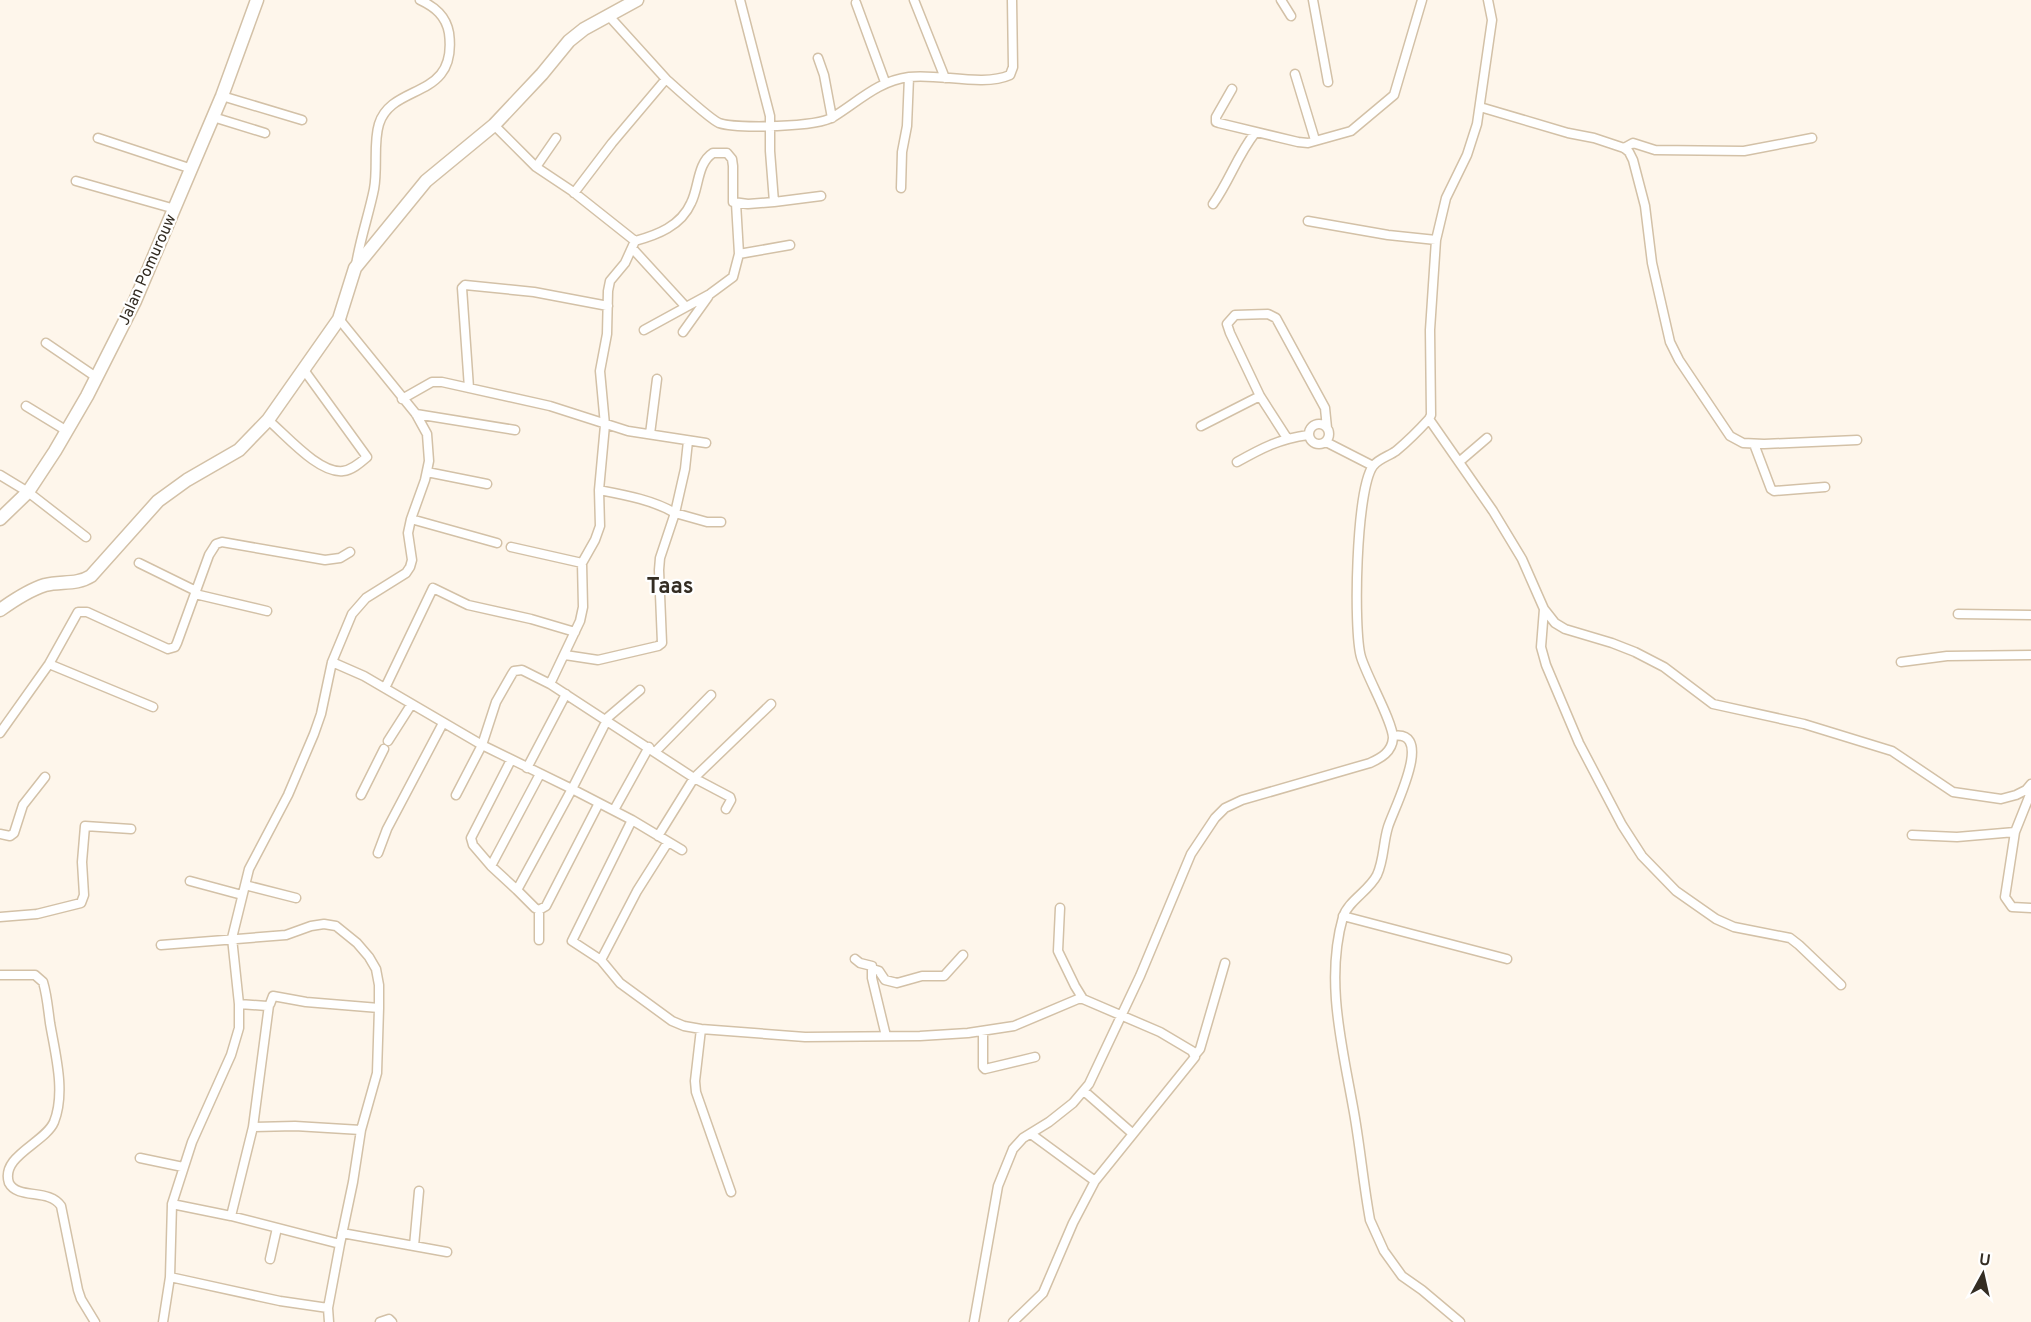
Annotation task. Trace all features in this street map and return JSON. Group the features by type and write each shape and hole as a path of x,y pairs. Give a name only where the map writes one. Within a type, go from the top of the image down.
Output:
{"street":[{"name":"Jalan Pomurouw","path":"0,519 28,492 67,431 135,301 222,96 257,0"},
{"path":"0,610 28,592 46,585 84,581 91,576 158,501 187,480 238,450 268,420 304,370 339,319 355,268 374,189 379,124 384,114 392,106 434,81 445,70 450,53 448,25 434,3 420,0"},
{"path":"355,268 426,181 494,125 542,74 569,41 584,29 637,0"},
{"path":"740,0 768,108 774,202"},
{"path":"914,0 945,78"},
{"path":"608,15 663,76 720,123 746,126 816,123 832,118 885,82 909,77 1003,78 1010,75 1013,67 1012,0"},
{"path":"1281,0 1291,16"},
{"path":"1313,0 1328,82"},
{"path":"1232,89 1216,117 1216,122 1256,133 1307,142 1351,131 1394,95 1422,0"},
{"path":"974,1322 998,1186 1013,1149 1023,1138 1073,1103 1089,1084 1121,1017 1191,854 1215,818 1225,808 1258,794 1331,775 1378,759 1392,747 1391,726 1368,676 1358,646 1358,580 1362,507 1365,488 1373,466 1397,449 1431,415 1431,300 1436,240 1446,198 1474,139 1492,20 1488,0"},
{"path":"856,3 885,82"},
{"path":"818,58 824,75 832,118"},
{"path":"1295,74 1307,142"},
{"path":"571,191 663,76"},
{"path":"901,189 909,77"},
{"path":"222,96 302,120"},
{"path":"1480,106 1624,148 1633,160 1645,206 1652,263 1670,342 1679,360 1730,436 1743,443 1754,444 1857,440"},
{"path":"213,117 265,133"},
{"path":"494,125 536,167 571,191 633,244 686,307"},
{"path":"1212,204 1229,180 1243,149 1256,133"},
{"path":"98,138 192,169"},
{"path":"536,167 556,138"},
{"path":"1624,148 1633,143 1655,150 1744,151 1812,138"},
{"path":"550,684 575,632 583,607 582,563 598,532 605,424 600,372 607,334 610,281 625,263 633,244 669,228 683,216 692,202 706,160 713,153 722,152 730,155 733,171 732,198 736,203 739,254 733,277 710,294 644,330"},
{"path":"76,181 175,209"},
{"path":"736,203 774,202 821,196"},
{"path":"1308,221 1388,235 1436,240"},
{"path":"739,254 790,245"},
{"path":"468,388 463,286 534,292 608,306"},
{"path":"683,332 710,294"},
{"path":"1287,438 1260,396 1230,333 1227,324 1235,315 1268,314 1276,318 1325,408 1329,433 1326,442"},
{"path":"163,1322 170,1277 172,1204 192,1142 231,1055 239,1028 239,1004 232,938 245,885 258,850 288,795 314,734 321,714 332,662 346,626 358,605 406,573 412,560 408,533 427,472 429,461 427,435 416,414 339,319"},
{"path":"46,343 96,377"},
{"path":"268,420 307,455 334,471 346,471 367,458 304,370"},
{"path":"650,434 657,379"},
{"path":"402,399 432,382 442,382 550,406 605,424 706,443"},
{"path":"1201,426 1260,396"},
{"path":"26,406 67,431"},
{"path":"416,414 515,430"},
{"path":"1429,419 1516,549 1544,609 1555,623 1568,630 1635,652 1664,667 1713,704 1824,729 1892,751 1953,792 2001,799 2016,795 2026,790 2031,784"},
{"path":"1308,435 1309,430 1317,424 1327,428"},
{"path":"1308,435 1315,444 1326,442 1373,466"},
{"path":"1237,462 1269,444 1308,435"},
{"path":"1459,462 1487,438"},
{"path":"565,655 604,660 648,649 662,643 660,558 675,513 685,469 688,441"},
{"path":"1754,444 1771,489 1774,491 1825,487"},
{"path":"427,472 487,484"},
{"path":"0,475 28,492 86,537"},
{"path":"599,490 638,498 665,507 675,513 707,522 721,522"},
{"path":"411,519 497,543"},
{"path":"0,733 49,664 75,616 81,611 168,649 175,647 213,547 222,542 325,560 340,558 350,552"},
{"path":"511,547 582,563"},
{"path":"139,563 196,593 267,611"},
{"path":"385,688 433,588 477,607 575,632"},
{"path":"1544,609 1541,647 1546,665 1579,743 1622,825 1642,856 1676,891 1716,919 1734,927 1790,938 1841,985"},
{"path":"1958,614 2031,615"},
{"path":"1900,662 1947,656 2031,655"},
{"path":"332,662 364,676 482,745 632,819 682,850"},
{"path":"49,664 153,707"},
{"path":"456,795 482,745 499,696 514,671 522,670 550,684 653,749 694,778 730,797 731,800 726,809"},
{"path":"517,890 572,789 606,719 640,690"},
{"path":"527,768 566,694"},
{"path":"614,810 653,749 711,694"},
{"path":"361,795 407,702"},
{"path":"658,836 694,778 771,704"},
{"path":"378,853 387,829 443,723"},
{"path":"1393,736 1406,736 1412,746 1412,760 1387,830 1382,865 1375,879 1343,916 1335,967 1336,1008 1371,1220 1384,1251 1402,1276 1460,1322"},
{"path":"511,760 471,838 473,845 491,866 539,910"},
{"path":"491,866 540,774"},
{"path":"0,834 10,836 14,833 23,805 45,777"},
{"path":"2031,792 2016,832 2009,867 2006,901 2012,907 2031,908"},
{"path":"539,910 546,906 599,803"},
{"path":"632,819 572,941 601,960 620,983 672,1022 700,1029 805,1037 920,1036 1014,1026 1078,999 1083,999 1160,1032 1195,1055"},
{"path":"0,917 37,914 81,903 84,895 82,862 85,826 131,829"},
{"path":"1912,835 1957,837 2016,832"},
{"path":"601,960 637,891 668,842"},
{"path":"189,881 242,895"},
{"path":"245,885 296,898"},
{"path":"1060,908 1058,951 1083,999"},
{"path":"539,910 539,940"},
{"path":"1343,916 1507,959"},
{"path":"161,945 286,935 306,927 324,924 336,926 357,943 369,957 378,976 377,1072 361,1130 328,1308 329,1322"},
{"path":"873,969 879,971 885,980 893,983 922,976 942,976 963,955"},
{"path":"855,959 860,963 870,964 873,969 872,978 886,1036"},
{"path":"1013,1322 1043,1293 1073,1223 1095,1181 1200,1049 1225,963"},
{"path":"0,975 35,975 42,980 58,1084 57,1108 51,1129 11,1160 6,1172 8,1181 16,1190 48,1196 61,1206 78,1290 95,1322"},
{"path":"231,1216 253,1127 269,1005 273,996 379,1008"},
{"path":"239,1004 269,1005"},
{"path":"700,1029 696,1092 731,1192"},
{"path":"983,1031 983,1067 985,1069 1035,1057"},
{"path":"1084,1091 1132,1133"},
{"path":"253,1127 295,1126 361,1130"},
{"path":"1031,1134 1095,1181"},
{"path":"140,1158 183,1167"},
{"path":"414,1246 419,1191"},
{"path":"172,1204 231,1216 340,1244"},
{"path":"270,1259 279,1228"},
{"path":"342,1233 447,1252"},
{"path":"170,1277 280,1301 328,1308"},
{"path":"380,1322 389,1319 392,1322"}],"district":[{"name":"Taas","path":"670,587"}]}
